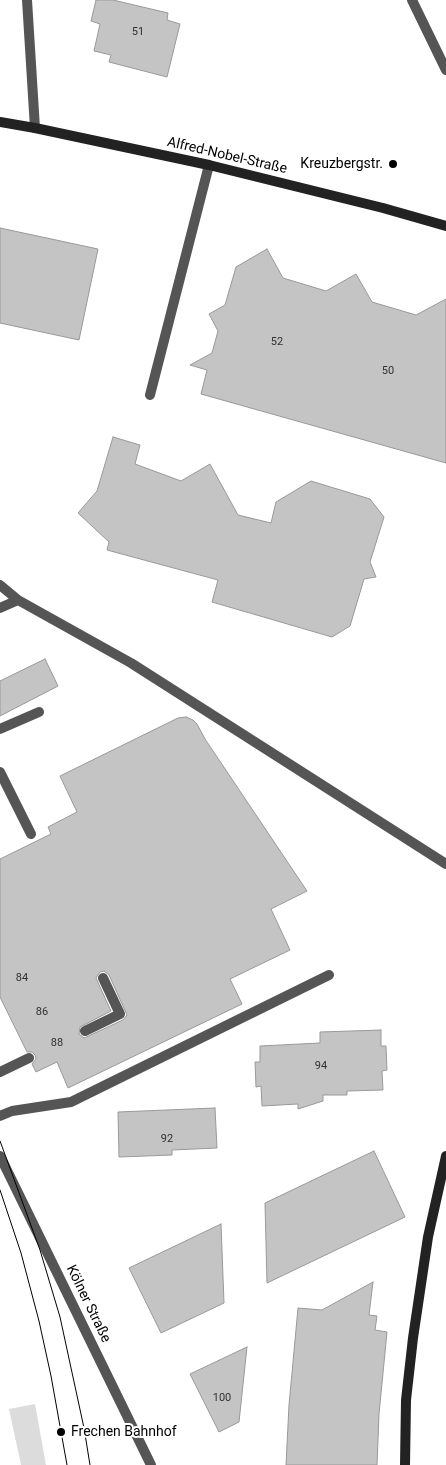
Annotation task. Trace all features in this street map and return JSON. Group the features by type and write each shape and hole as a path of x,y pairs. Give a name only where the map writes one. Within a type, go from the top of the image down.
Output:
{"street":[{"path":"27,0 34,128"},
{"path":"412,0 446,70"},
{"name":"Alfred-Nobel-Straße","path":"0,122 209,165 383,208 446,226"},
{"path":"150,395 209,165"},
{"path":"0,585 18,600 167,685 446,864"},
{"path":"0,608 18,600"},
{"path":"0,730 39,712"},
{"path":"0,772 3,785 31,834"},
{"path":"0,1116 12,1111 70,1102 329,975"},
{"path":"86,1031 120,1014 103,978"},
{"path":"0,1072 29,1058"},
{"name":"Kölner Straße","path":"0,1156 151,1465"},
{"path":"405,1465 406,1400 413,1338 428,1237 446,1156"}],"shaded area":[{"path":"35,1404 46,1465 21,1465 9,1409"}],"building":[{"path":"96,0 113,0 168,13 167,20 180,24 167,77 109,62 111,55 94,51 100,24 91,21"},
{"path":"0,228 98,249 79,340 0,323"},
{"path":"267,249 283,278 326,291 356,274 372,302 416,315 446,299 446,463 201,394 207,370 190,365 212,353 218,331 209,314 225,305 236,267"},
{"path":"113,437 140,445 135,464 181,481 210,464 238,515 271,523 276,502 311,481 370,499 384,517 370,562 376,577 364,579 350,626 332,637 212,602 218,580 107,550 109,542 78,513 97,491"},
{"path":"45,659 58,686 0,716 0,681"},
{"path":"186,717 197,724 205,739 307,891 271,909 290,950 230,979 242,1004 68,1088 57,1062 36,1072 32,1064 36,1059 35,1055 32,1052 27,1052 0,997 0,859 51,834 48,827 77,812 60,776 178,718","holes":["104,971 109,975 127,1015 123,1020 84,1038 79,1034 80,1027 111,1011 96,978 100,972"]},
{"path":"381,1030 381,1046 386,1046 387,1070 382,1071 383,1090 347,1091 347,1095 323,1095 323,1101 298,1109 298,1104 262,1106 261,1086 256,1087 255,1062 260,1062 260,1046 320,1043 320,1032"},
{"path":"215,1108 217,1148 172,1150 172,1155 119,1157 118,1112"},
{"path":"374,1151 405,1217 267,1283 265,1203"},
{"path":"221,1224 224,1303 161,1333 129,1268"},
{"path":"373,1282 369,1315 377,1316 375,1330 387,1332 379,1414 377,1465 286,1465 289,1405 298,1308 322,1310"},
{"path":"247,1347 239,1422 219,1432 190,1374"}],"tram line":[{"path":"0,1141 40,1250 60,1317 90,1465"},
{"path":"0,1190 21,1253 39,1321 67,1465"}],"place":[{"name":"Kreuzbergstr.","path":"393,164"},
{"name":"Frechen Bahnhof","path":"61,1432"}]}
